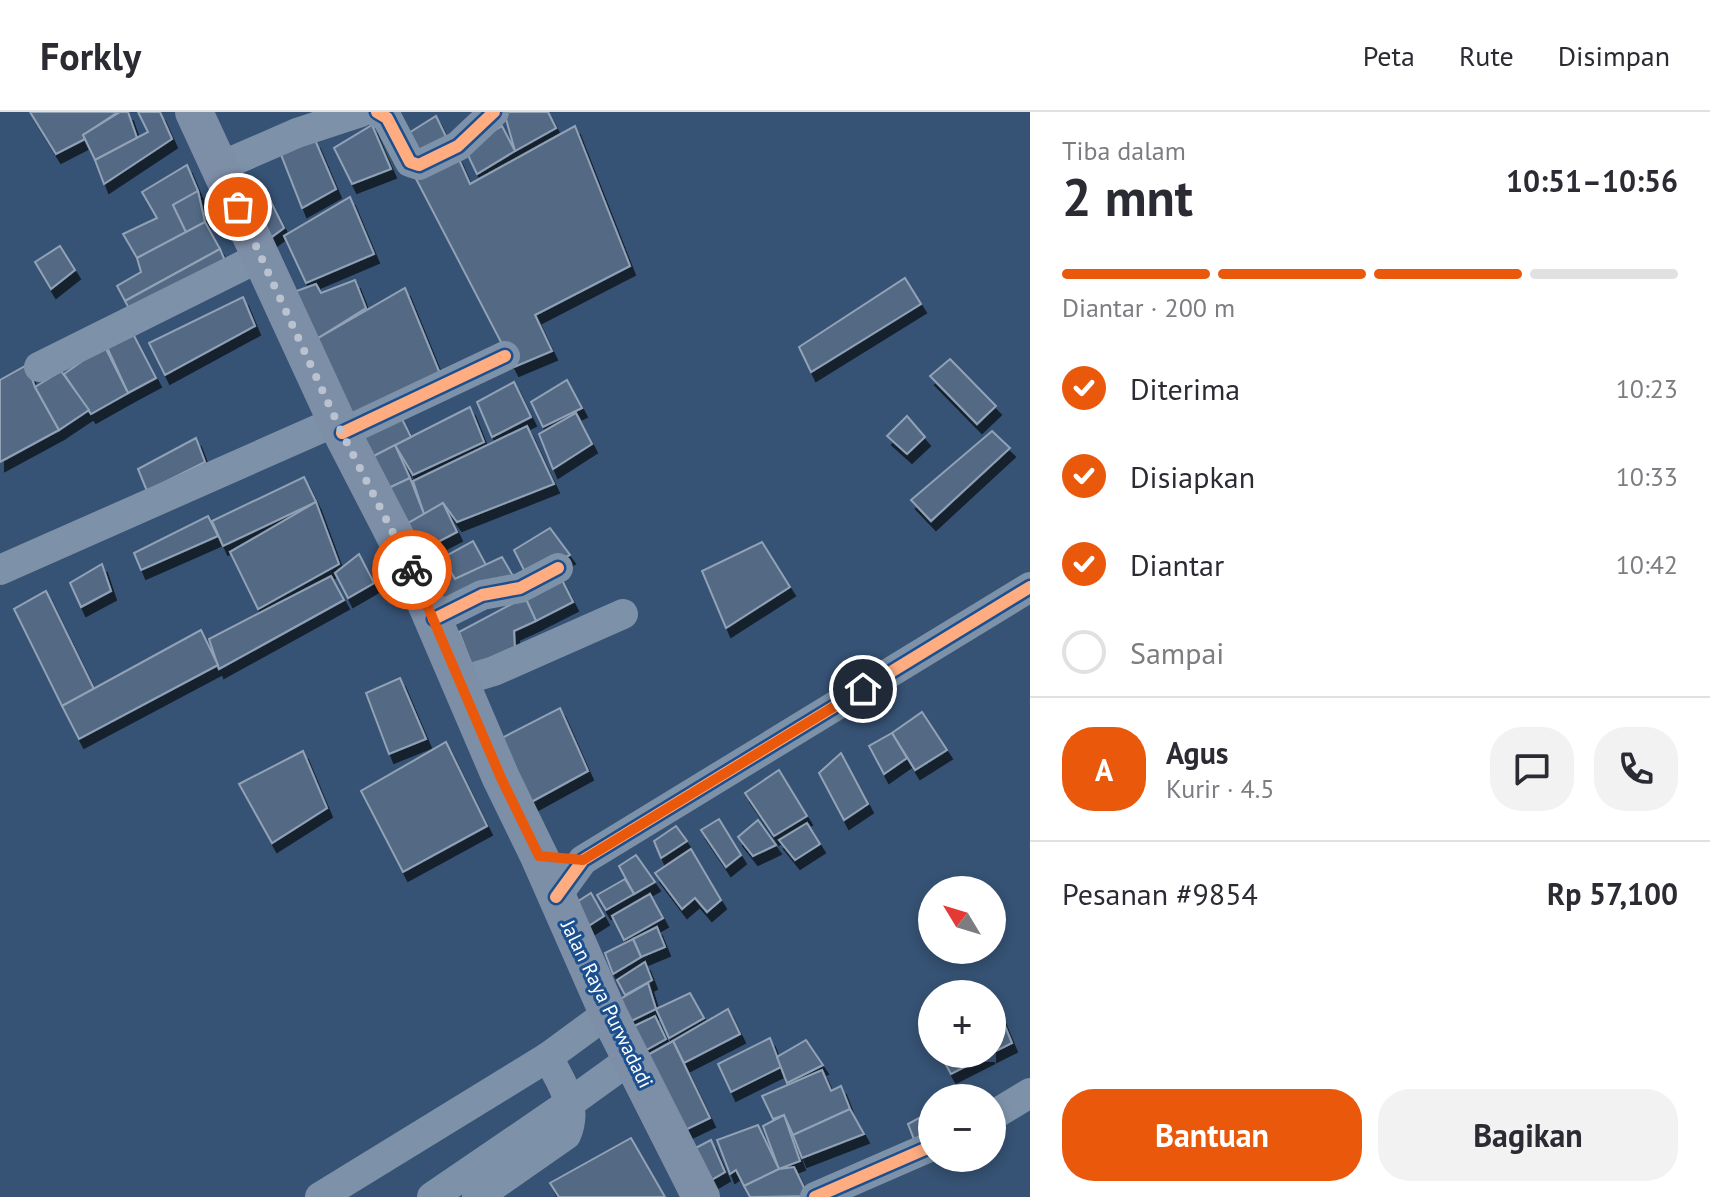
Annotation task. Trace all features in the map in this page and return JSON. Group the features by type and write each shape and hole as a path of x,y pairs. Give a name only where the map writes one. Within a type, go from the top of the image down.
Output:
{"main road":[{"name":"Jalan Raya Purwadadi","path":"194,112 340,427 408,561 501,778 608,1013 701,1197"}],"street":[{"path":"219,167 297,133 361,112"},
{"path":"377,112 387,118 410,162 419,165 458,146 494,112"},
{"path":"39,367 260,257"},
{"path":"0,570 505,356"},
{"path":"434,619 482,595 520,588 558,568"},
{"path":"556,897 583,860 1030,587"},
{"path":"461,681 494,671 623,614"},
{"path":"539,856 583,860"},
{"path":"320,1197 548,1057 608,1013"},
{"path":"477,1197 566,1135 570,1125 571,1102 548,1057"},
{"path":"432,1197 632,1058"},
{"path":"1006,1108 1030,1093"},
{"path":"815,1197 918,1152"}],"building":[{"path":"30,112 118,112 83,135 85,139 56,154"},
{"path":"120,112 128,112 137,138 95,160 83,135"},
{"path":"138,112 160,112 172,139 104,184 95,160 148,132"},
{"path":"504,112 548,112 556,128 515,151"},
{"path":"436,116 450,145 416,160 404,136"},
{"path":"372,125 391,169 352,184 334,148"},
{"path":"502,126 515,151 477,174 464,147"},
{"path":"575,126 630,266 535,315 552,351 514,367 413,173 457,155 470,184"},
{"path":"315,140 336,189 302,208 280,152"},
{"path":"187,165 198,191 173,205 186,232 137,258 123,234 157,218 142,192"},
{"path":"265,190 284,228 265,242 251,198"},
{"path":"198,191 205,222 186,232 173,205"},
{"path":"350,197 374,254 306,283 284,236"},
{"path":"205,222 220,249 125,301 117,286 141,272 137,258"},
{"path":"60,246 75,270 51,289 35,262"},
{"path":"220,249 228,268 133,316 125,301"},
{"path":"905,278 921,304 811,372 799,347"},
{"path":"355,280 366,308 315,340 291,293 316,284 321,293"},
{"path":"405,288 443,381 345,421 315,340"},
{"path":"243,297 255,326 165,375 149,343"},
{"path":"131,330 156,378 128,393 106,345"},
{"path":"102,341 128,393 91,414 64,374"},
{"path":"950,359 996,406 977,424 930,376"},
{"path":"27,365 35,387 59,430 0,462 0,380"},
{"path":"61,371 89,410 59,430 35,387"},
{"path":"567,380 582,408 543,427 531,402"},
{"path":"514,382 531,417 492,437 477,402"},
{"path":"470,407 484,442 413,475 395,445"},
{"path":"398,411 411,437 366,460 354,432"},
{"path":"576,413 592,444 553,469 539,434"},
{"path":"907,416 925,437 907,454 887,436"},
{"path":"527,426 554,484 457,522 443,503 424,514 413,481"},
{"path":"992,431 1010,448 931,521 911,500"},
{"path":"196,438 205,462 147,491 138,469"},
{"path":"395,445 410,478 380,492 366,460"},
{"path":"304,477 316,502 223,546 212,521"},
{"path":"410,478 424,514 398,529 380,492"},
{"path":"316,502 339,564 258,609 230,552"},
{"path":"443,503 457,532 411,556 398,529"},
{"path":"208,516 218,536 141,570 134,553"},
{"path":"550,528 570,555 527,576 514,550"},
{"path":"473,541 486,565 455,579 442,558"},
{"path":"762,542 790,587 726,628 702,571"},
{"path":"437,549 455,579 502,557 513,576 439,611 410,565"},
{"path":"359,554 374,583 348,598 335,573"},
{"path":"102,564 111,591 81,607 70,583"},
{"path":"331,576 344,600 219,669 209,639"},
{"path":"560,576 573,602 536,621 525,597"},
{"path":"46,591 94,689 62,706 14,609"},
{"path":"525,597 536,621 514,631 515,649 473,668 459,632"},
{"path":"201,630 218,665 79,739 62,706"},
{"path":"400,678 426,739 389,754 366,693"},
{"path":"560,708 588,771 524,806 494,742"},
{"path":"922,712 947,750 915,770 892,733"},
{"path":"892,733 907,758 884,774 869,746"},
{"path":"446,742 487,826 403,872 361,791"},
{"path":"303,751 327,808 272,843 239,784"},
{"path":"841,753 868,804 844,820 819,773"},
{"path":"779,770 807,816 774,836 745,793"},
{"path":"719,819 741,855 726,867 701,830"},
{"path":"758,820 776,845 753,856 738,837"},
{"path":"807,823 820,844 795,860 779,840"},
{"path":"676,826 687,841 661,858 654,841"},
{"path":"691,849 721,900 707,912 695,898 682,909 655,873"},
{"path":"636,855 655,882 634,894 619,866"},
{"path":"625,879 634,894 606,910 597,895"},
{"path":"591,893 604,916 584,929 569,907"},
{"path":"650,894 663,918 624,940 612,916"},
{"path":"657,927 665,947 641,957 633,939"},
{"path":"633,939 641,957 613,974 605,953"},
{"path":"645,962 652,980 625,995 617,980"},
{"path":"648,983 656,1009 625,1024 617,1001"},
{"path":"690,993 704,1018 669,1038 656,1009"},
{"path":"728,1009 740,1034 684,1063 673,1041"},
{"path":"655,1016 666,1039 639,1054 628,1029"},
{"path":"1006,1028 1012,1043 1006,1046"},
{"path":"770,1038 781,1067 731,1092 718,1064"},
{"path":"806,1040 823,1065 787,1083 777,1057"},
{"path":"673,1041 710,1118 679,1133 644,1057"},
{"path":"948,1068 963,1068 951,1074"},
{"path":"822,1070 831,1091 841,1086 850,1109 793,1135 784,1115 773,1119 762,1096"},
{"path":"850,1109 864,1134 802,1158 793,1135"},
{"path":"784,1115 800,1161 779,1169 763,1126"},
{"path":"918,1119 917,1147 908,1124"},
{"path":"758,1125 779,1169 744,1186 736,1170 730,1174 717,1140"},
{"path":"631,1138 665,1197 559,1197 550,1183"},
{"path":"711,1140 725,1172 701,1186 686,1153"},
{"path":"794,1167 808,1196 750,1197 744,1186 779,1169"}],"cycle path":[{"path":"377,112 387,118 410,162 419,165 458,146 494,112"},
{"path":"342,433 505,356"},
{"path":"434,619 482,595 520,588 558,568"},
{"path":"556,897 583,860 1030,587"},
{"path":"815,1197 918,1152"}],"way so far":[{"path":"238,207 342,433 412,570"}],"route":[{"path":"412,570 501,778 539,856 583,860 863,689"}]}
